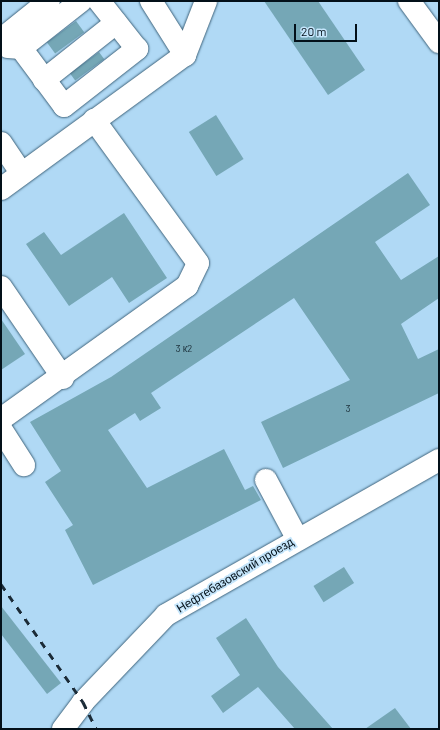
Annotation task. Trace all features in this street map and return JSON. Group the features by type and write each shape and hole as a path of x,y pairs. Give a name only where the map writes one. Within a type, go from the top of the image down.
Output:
{"street":[{"path":"8,41 48,1"},
{"path":"8,41 80,1"},
{"path":"8,41 44,80 64,106 137,49 99,1"},
{"path":"151,1 185,55"},
{"path":"1,189 20,172 185,55 206,1"},
{"path":"409,1 439,42"},
{"path":"44,80 116,23"},
{"path":"1,419 63,378 98,348 188,286 198,263 94,120"},
{"path":"1,143 20,172"},
{"path":"1,287 63,378"},
{"path":"1,429 24,465"},
{"name":"Нефтебазовский проезд","path":"63,729 83,702 166,615 297,538 439,460"},
{"path":"266,480 297,538"}],"building":[{"path":"264,1 318,1 365,70 328,95"},
{"path":"76,21 84,32 55,53 47,42"},
{"path":"99,52 104,59 75,80 70,73"},
{"path":"216,115 244,159 216,176 189,132"},
{"path":"408,173 430,205 375,242 401,280 439,256 439,298 401,324 418,359 439,349 439,393 283,468 261,422 350,380 294,298 151,393 161,408 140,421 135,413 108,430 147,488 224,449 245,490 253,486 261,500 93,585 65,530 73,525 45,482 61,471 30,422 111,377"},
{"path":"124,213 167,278 129,303 112,277 69,306 26,244 44,232 61,255"},
{"path":"1,319 25,354 1,370"},
{"path":"344,567 354,583 324,602 313,586"},
{"path":"1,606 61,683 47,694 1,634"},
{"path":"246,618 278,667 333,729 295,729 258,687 223,713 211,696 240,675 216,638"},
{"path":"395,708 411,729 365,729"}],"railway":[{"path":"1,584 83,702 96,729"}]}
